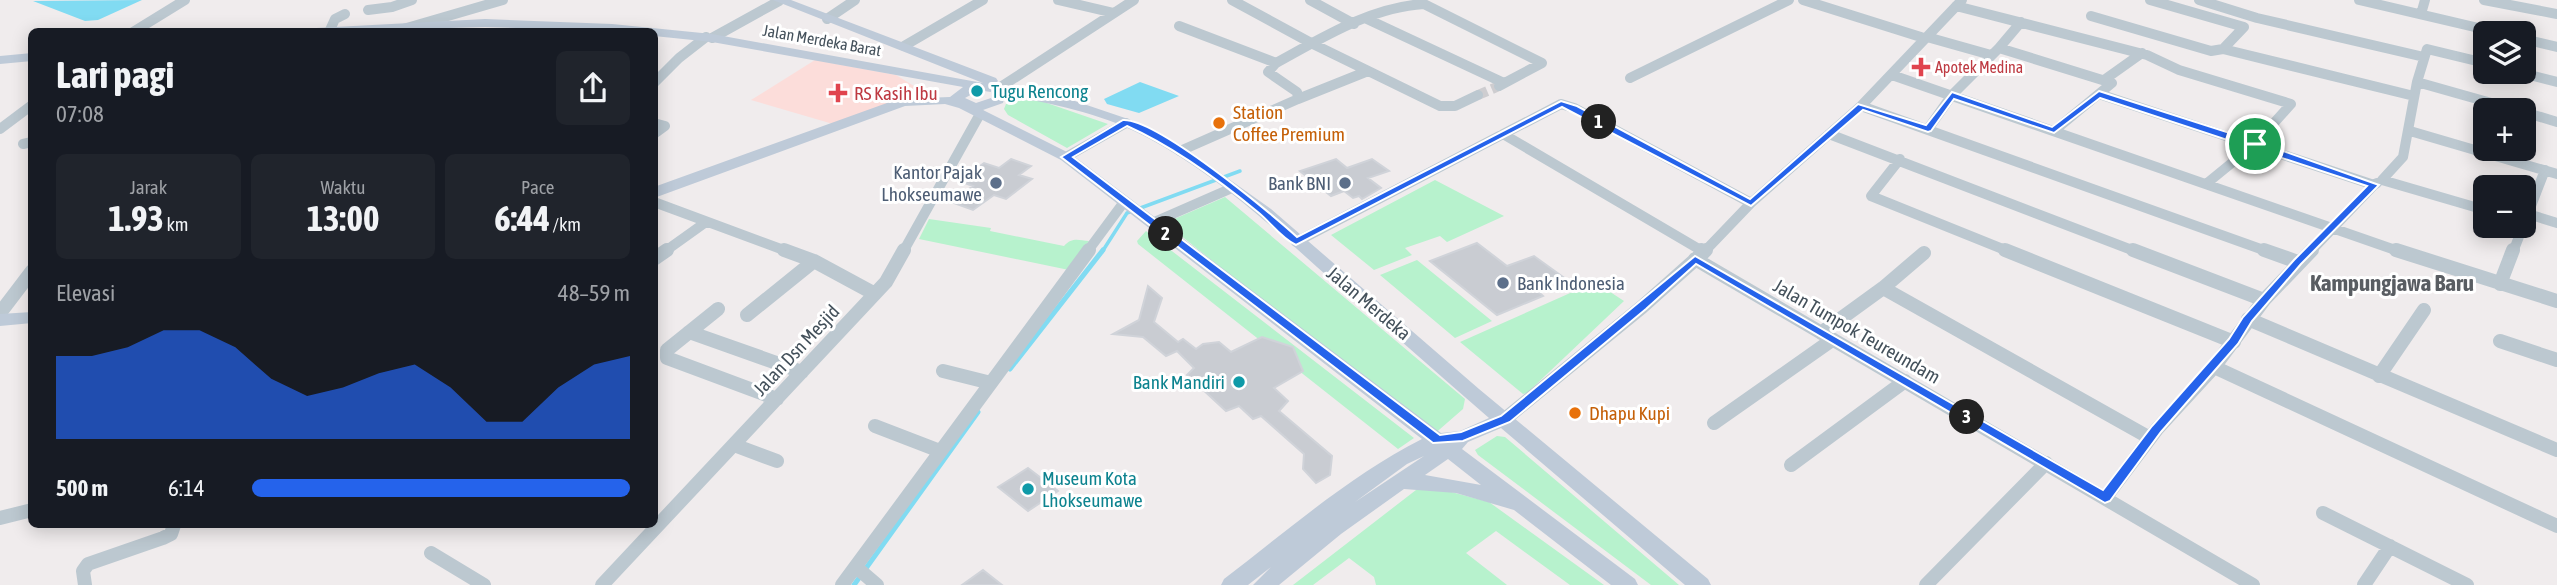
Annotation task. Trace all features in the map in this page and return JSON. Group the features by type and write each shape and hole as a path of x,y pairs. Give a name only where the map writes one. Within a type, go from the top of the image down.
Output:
{"main road":[{"path":"658,192 912,100 945,100 983,107 995,103 1000,97 993,89 990,79 779,0"},
{"name":"Jalan Merdeka Barat","path":"360,28 423,23 604,28"},
{"name":"Jalan Merdeka Barat","path":"658,32 709,38 993,89"},
{"path":"868,66 893,60 906,47"},
{"path":"0,60 28,57"},
{"path":"945,100 953,88 952,68 948,62"},
{"path":"900,72 915,77 922,85 912,100"},
{"name":"Jalan Merdeka","path":"993,89 1061,102 1126,122 1152,134 1211,172 1265,212 1296,242 1700,585"},
{"path":"963,105 1066,157 1450,442 1533,513 1627,585"},
{"path":"0,320 28,317"},
{"path":"1232,585 1382,471 1505,419"},
{"path":"1264,585 1333,528 1450,442"},
{"path":"1398,482 1455,485 1499,498 1533,513"}],"street":[{"path":"140,28 186,0"},
{"path":"368,10 392,7 412,0"},
{"path":"406,28 503,0"},
{"path":"658,79 678,58 779,0"},
{"path":"827,19 855,0"},
{"path":"906,47 983,0"},
{"path":"1058,0 1114,13"},
{"path":"993,89 1134,0"},
{"path":"1232,0 1311,43 1449,108 1478,95"},
{"path":"1310,0 1354,24"},
{"path":"1630,78 1789,0"},
{"path":"1803,0 1925,38 1995,51 2104,80 2112,85 2054,131"},
{"path":"2150,0 2244,27 2223,49"},
{"path":"2199,0 2251,14 2266,21 2424,57"},
{"path":"2359,0 2473,27"},
{"path":"2421,14 2425,0"},
{"path":"2484,0 2557,14"},
{"path":"1505,419 1642,307 1699,256 1751,203 1861,106 1959,3 2142,54 2179,70 2291,104 2255,144 2206,184"},
{"path":"1298,99 1297,92 1268,72 1276,63 1311,43 1354,24 1367,19 1407,5 1424,4 1542,63 1502,84 1367,19"},
{"path":"326,28 345,13"},
{"path":"2091,16 2211,51 2223,49 2414,96"},
{"path":"1928,129 1952,95 2021,22"},
{"path":"1179,26 1276,63"},
{"path":"2536,42 2557,47"},
{"path":"2105,498 2150,438 2214,367 2264,300 2298,262 2403,157 2410,131 2417,82 2427,49 2473,60"},
{"path":"2104,80 2142,54"},
{"path":"1180,151 1368,71"},
{"path":"1892,75 2334,228 2557,301"},
{"path":"2536,77 2557,82"},
{"path":"2417,82 2473,99"},
{"path":"2099,94 2378,182 2473,208"},
{"path":"1296,242 1555,105 1566,105 1751,203"},
{"path":"1861,106 2298,262"},
{"path":"2,127 28,108"},
{"name":"Jalan Dsn Mesjid","path":"659,516 734,445 886,282 980,114"},
{"path":"2536,116 2557,122"},
{"path":"1066,157 1126,122"},
{"path":"2410,131 2473,149"},
{"name":"Jalan Tumpok Teureundam","path":"1503,134 1827,336 2253,585"},
{"path":"1829,134 2264,300"},
{"path":"1900,159 1871,196 2234,342"},
{"path":"2513,161 2551,172 2536,201"},
{"path":"1150,221 1230,186"},
{"path":"842,585 866,576 940,451 1125,202"},
{"path":"658,204 814,261 876,294"},
{"path":"2536,221 2557,223"},
{"path":"658,256 706,222"},
{"path":"2500,284 2519,238"},
{"path":"1714,423 1827,336 1924,253"},
{"path":"747,315 814,261"},
{"path":"0,313 28,276"},
{"path":"1883,288 2150,438"},
{"path":"718,309 667,350 670,361 776,399"},
{"path":"2379,376 2424,310"},
{"path":"2248,319 2556,449"},
{"path":"689,332 802,372"},
{"path":"2500,341 2557,360"},
{"path":"2214,367 2557,526"},
{"path":"943,371 991,383"},
{"path":"1791,465 1905,381"},
{"path":"875,426 940,451"},
{"path":"734,445 777,461"},
{"path":"1926,585 2046,463"},
{"path":"0,518 28,511"},
{"path":"2323,513 2467,585"},
{"path":"85,585 83,570 88,565 168,536 172,528"},
{"name":"Jalan Dsn Mesjid","path":"602,585 649,528"},
{"path":"2364,585 2390,546"},
{"path":"431,553 484,585"}],"shaded area":[{"name":"RS Kasih Ibu","path":"815,60 896,75 914,86 915,91 906,98 833,124 751,100"}],"green space":[{"path":"1020,100 1041,101 1108,124 1067,148 1008,115 1004,109 1006,104"},
{"path":"1435,180 1504,216 1447,242 1440,236 1405,248 1412,255 1374,270 1331,235"},
{"path":"1225,197 1465,399 1463,409 1432,436 1165,223"},
{"path":"929,219 991,228 990,231 1064,246 1073,240 1089,241 1069,270 919,239"},
{"path":"1146,231 1414,438 1398,449 1138,244 1137,241"},
{"path":"1417,260 1492,321 1455,338 1380,275"},
{"path":"1595,282 1624,301 1527,393 1523,394 1460,342"},
{"path":"1497,436 1505,437 1679,585 1651,585 1478,455 1475,450"},
{"path":"1440,489 1489,502 1604,585 1570,585 1496,531 1466,553 1507,585 1376,585 1374,577 1349,558 1313,585 1293,585 1416,490"}],"water":[{"path":"142,0 98,20 85,21 33,1"},
{"path":"1140,82 1179,96 1139,113 1107,104 1104,99"}],"building":[{"name":"Kantor Pajak Lhokseumawe","path":"1011,159 1031,166 1019,175 1032,179 1006,199 994,195 973,210 951,202 973,186 959,181 984,163 999,168"},
{"name":"Bank BNI","path":"1336,159 1347,168 1372,159 1389,171 1368,178 1381,188 1362,199 1359,196 1353,198 1344,191 1331,196 1300,171"},
{"name":"Bank Indonesia","path":"1477,243 1507,266 1534,256 1563,277 1535,289 1543,296 1497,315 1430,261"},
{"name":"Bank Mandiri","path":"1148,286 1162,298 1154,322 1178,342 1183,339 1196,349 1203,344 1219,342 1231,352 1262,337 1293,347 1303,371 1274,388 1288,401 1279,411 1332,456 1330,475 1316,483 1303,469 1304,454 1261,416 1253,419 1239,406 1226,411 1187,375 1194,368 1177,351 1166,356 1143,337 1113,334 1139,320"},
{"name":"Museum Kota Lhokseumawe","path":"1028,468 1058,491 1028,511 998,487"},
{"path":"983,570 1002,585 962,585"}],"waterway":[{"path":"1102,252 1127,213 1240,171"},
{"path":"1010,369 1103,250"},
{"path":"854,585 978,412"}],"tunnel":[{"path":"1478,95 1499,86"}],"place":[{"name":"Apotek Medina","path":"1921,67"},
{"name":"Tugu Rencong","path":"977,91"},
{"name":"RS Kasih Ibu","path":"838,93"},
{"name":"Station Coffee Premium","path":"1219,123"},
{"name":"Kantor Pajak Lhokseumawe","path":"996,183"},
{"name":"Bank BNI","path":"1345,183"},
{"name":"Bank Indonesia","path":"1503,283"},
{"name":"Bank Mandiri","path":"1239,382"},
{"name":"Dhapu Kupi","path":"1575,413"},
{"name":"Museum Kota Lhokseumawe","path":"1028,489"}],"district":[{"name":"Kampungjawa Baru","path":"2392,283"}],"route":[{"path":"2099,94 2255,144 2374,185 2298,262 2248,319 2234,342 2157,429 2105,498 1695,259 1642,307 1505,419 1463,437 1438,440 1066,157 1126,122 1180,151 1228,184 1265,212 1296,242 1561,104 1574,108 1751,203 1861,106 1928,129 1952,95 2054,131 2099,94"}]}
